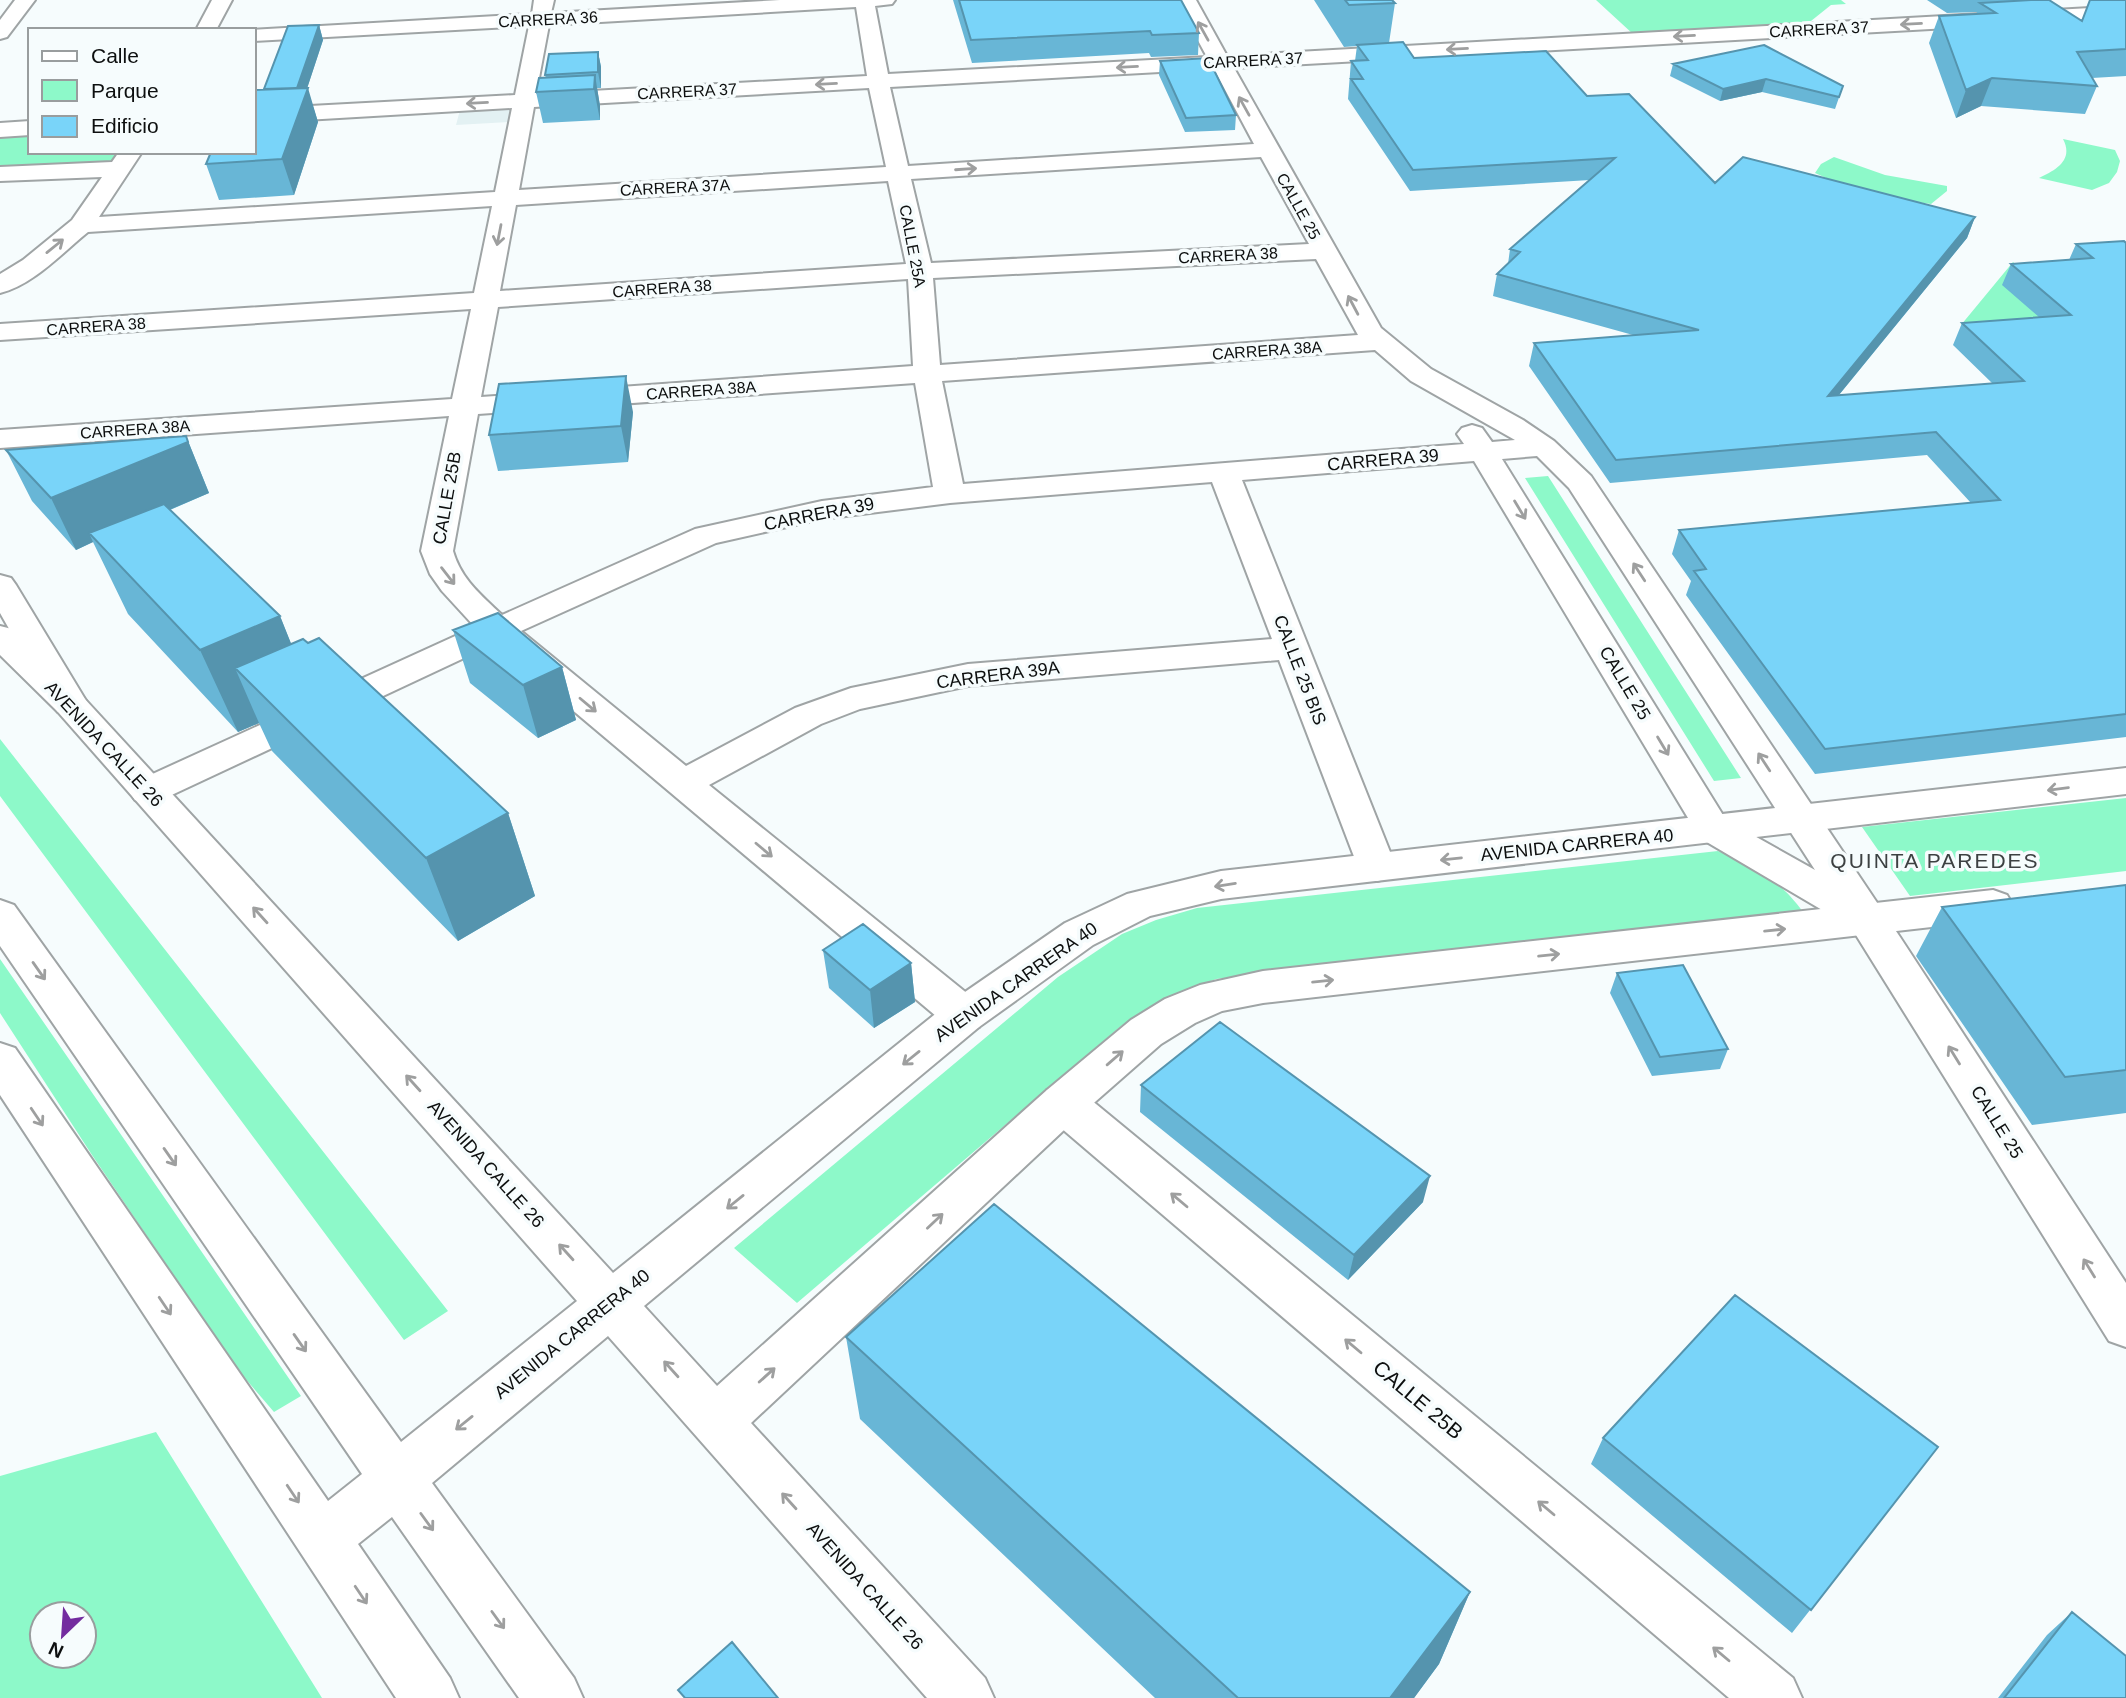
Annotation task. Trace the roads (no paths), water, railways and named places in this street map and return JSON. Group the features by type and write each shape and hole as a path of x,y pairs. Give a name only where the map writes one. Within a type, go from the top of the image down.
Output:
{"street":[{"path":"3,43 26,0"},
{"path":"207,28 222,0"},
{"name":"CARRERA 36","path":"256,35 542,10 871,0"},
{"name":"CALLE 25A","path":"871,0 878,81 920,271 927,374 950,494"},
{"name":"CALLE 25","path":"1186,0 1364,325 1404,363 1441,387 1513,426 1544,447 1580,482 1868,919 2126,1325"},
{"name":"CALLE 25B","path":"542,10 437,551 439,564 447,577 498,630 964,1015"},
{"name":"CARRERA 37","path":"256,116 2126,12"},
{"path":"0,130 28,128"},
{"name":"CARRERA 37A","path":"81,225 1268,150"},
{"path":"0,174 126,161"},
{"path":"0,285 32,265 81,225 126,161"},
{"name":"CARRERA 38","path":"0,332 920,271 1324,251"},
{"name":"CARRERA 38A","path":"8,440 1379,342"},
{"name":"CALLE 25","path":"1441,387 1484,452 1713,829 1868,919"},
{"name":"CARRERA 39","path":"148,791 604,580 706,536 822,510 950,494 1544,447"},
{"name":"CALLE 25 BIS","path":"1224,473 1377,867"},
{"path":"0,585 70,704"},
{"name":"AVENIDA CALLE 26","path":"0,636 70,704 965,1698"},
{"name":"CARRERA 39A","path":"683,783 808,716 851,699 968,675 1292,649"},
{"name":"AVENIDA CARRERA 40","path":"323,1539 964,1015 1079,934 1142,904 1221,886 2126,781"},
{"path":"717,1420 1063,1102 1146,1032 1180,1011 1215,996 1264,987 2032,901"},
{"path":"0,915 396,1479 554,1698"},
{"path":"0,1060 430,1698"},
{"name":"CALLE 25B","path":"1063,1102 1773,1698"}],"district":[{"name":"QUINTA PAREDES","path":"1935,861"}]}
